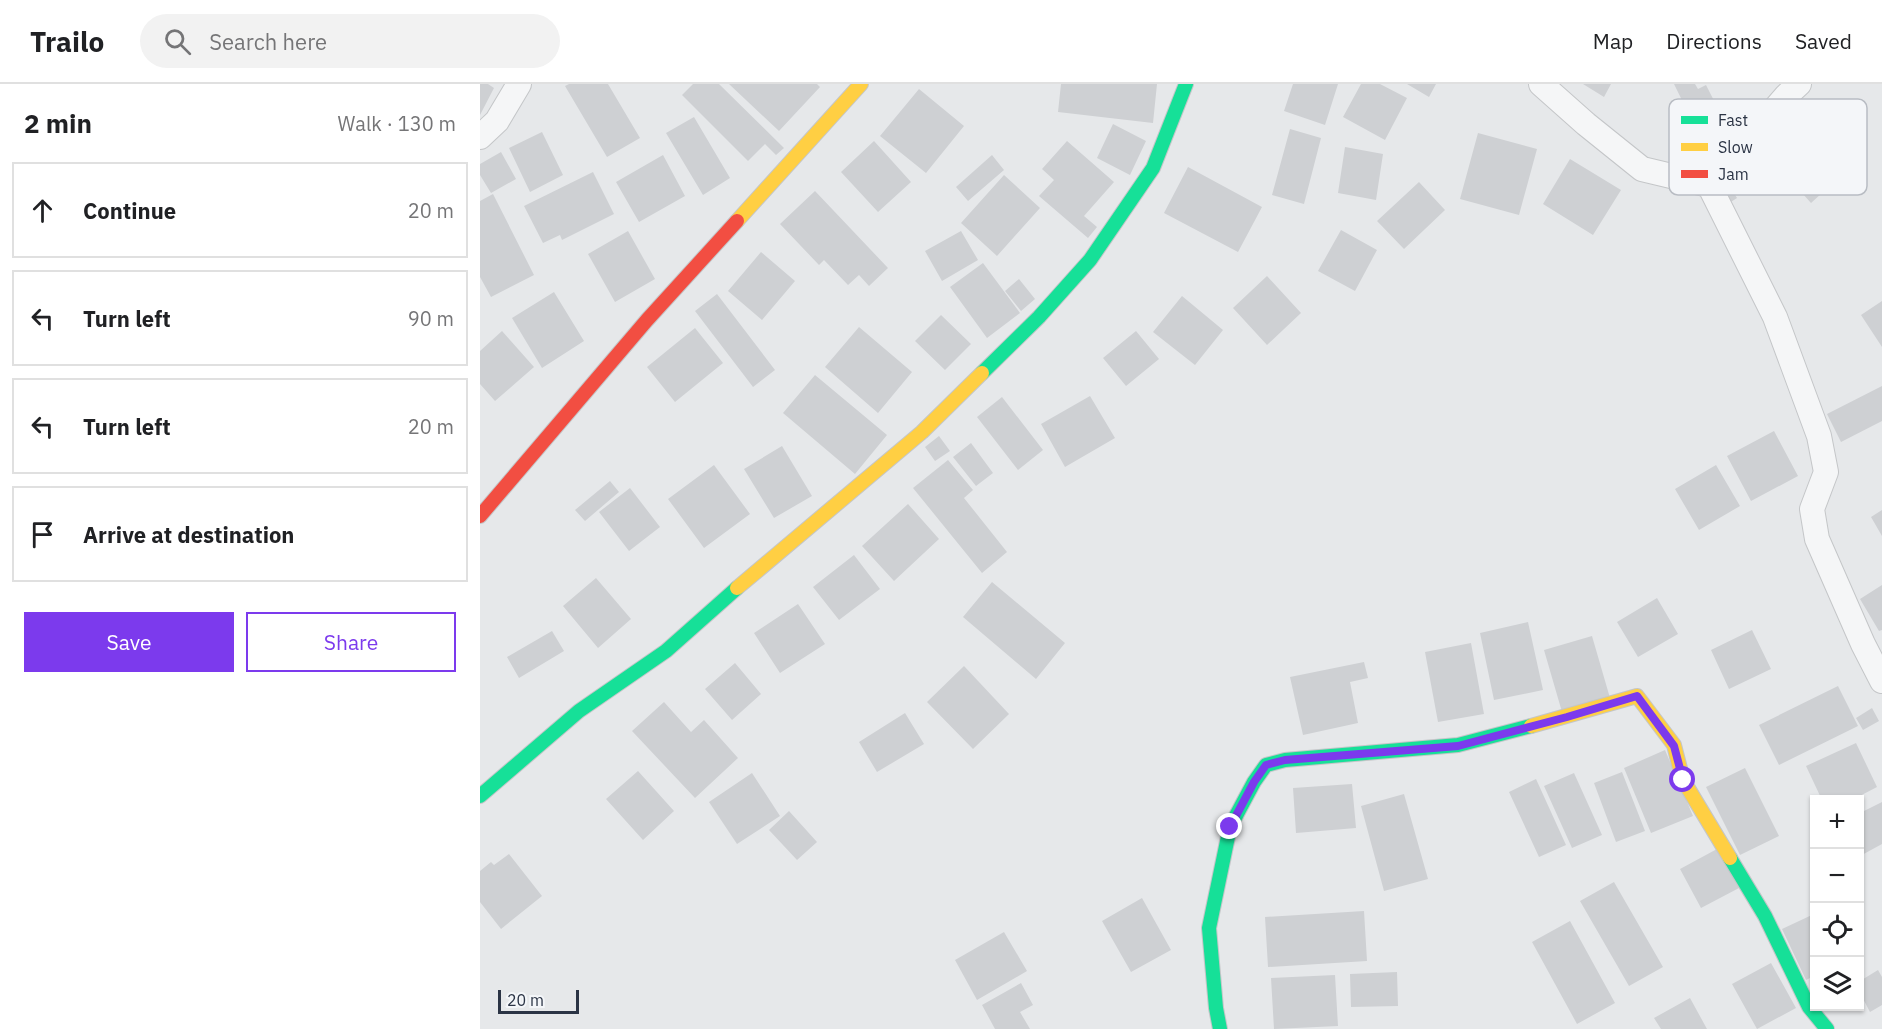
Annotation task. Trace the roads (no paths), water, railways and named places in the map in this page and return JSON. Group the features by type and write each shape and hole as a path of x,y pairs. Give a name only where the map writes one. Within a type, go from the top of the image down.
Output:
{"street":[{"path":"480,137 497,121 519,84"},
{"path":"480,516 647,320 861,84"},
{"path":"480,796 579,711 666,651 752,574 921,432 1039,317 1089,260 1153,168 1186,84"},
{"path":"1541,84 1642,169 1669,175"},
{"path":"1783,99 1799,84"},
{"path":"1714,195 1775,317 1820,436 1826,472 1812,510 1817,539 1863,644 1882,681"},
{"path":"1220,1029 1209,928 1230,827 1254,782 1266,765 1285,760 1458,746 1637,696 1674,746 1683,780 1765,916 1809,1007 1827,1029"}]}
